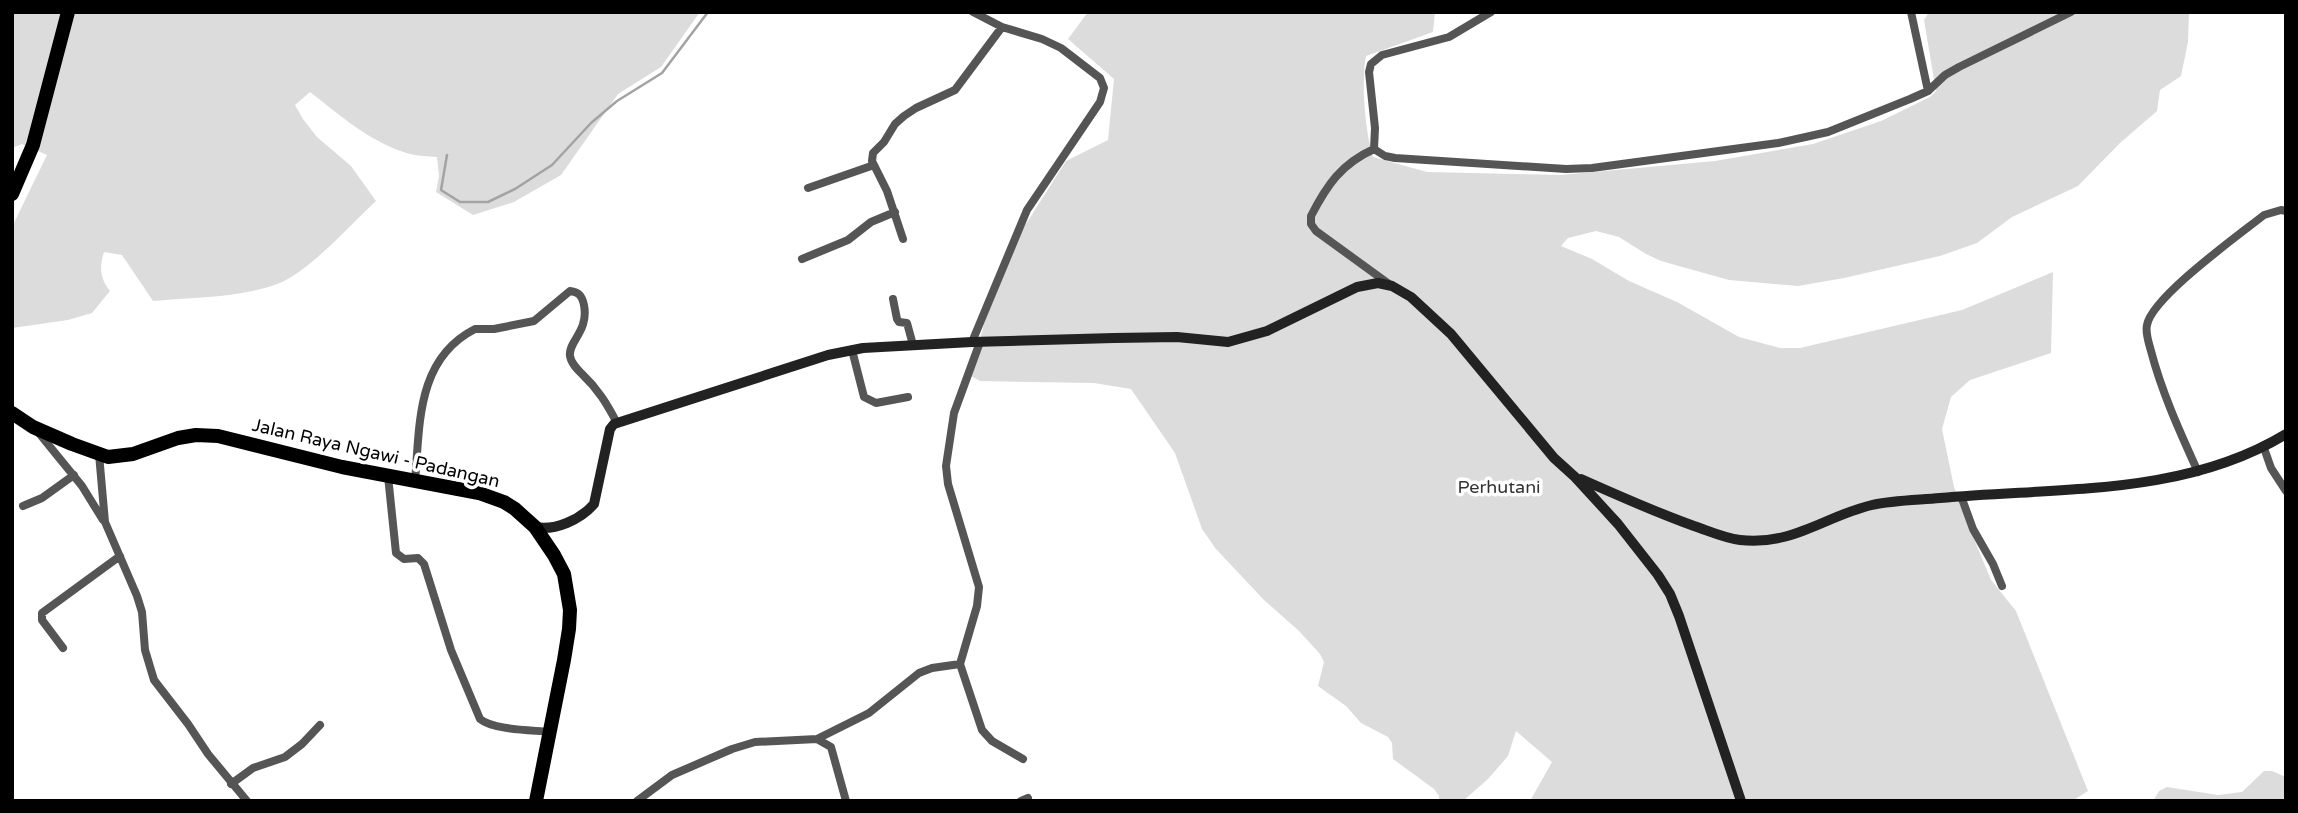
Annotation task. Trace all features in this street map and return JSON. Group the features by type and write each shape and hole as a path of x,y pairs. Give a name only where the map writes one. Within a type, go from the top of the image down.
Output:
{"highway":[{"path":"12,194 33,145 68,12"},
{"name":"Jalan Raya Ngawi - Padangan","path":"12,414 33,427 108,457 124,456 164,442 207,435 229,437 307,460 492,497 515,509 535,527 554,555 564,574 570,610 569,629 536,801"}],"street":[{"path":"973,12 1002,27 1042,39 1061,48 1100,78 1104,88 1100,102 1027,210 976,342 954,413 946,474 979,587 977,607 960,664 982,730 992,741 1023,759"},
{"path":"1374,149 1375,128 1369,72 1375,59 1449,37 1491,12"},
{"path":"1911,12 1928,91"},
{"path":"1374,149 1385,156 1395,158 1566,169 1619,166 1778,143 1828,132 1928,91 1945,75 1959,67 2071,12"},
{"path":"903,239 895,212 874,165 873,153 884,142 895,124 910,111 955,90 1002,27"},
{"path":"1374,149 1339,172 1311,214 1316,231 1411,297 1451,334 1554,458 1618,524 1670,594 1741,801"},
{"path":"808,188 874,165"},
{"path":"2198,472 2157,373 2147,332 2148,321 2151,314 2178,285 2264,215 2286,211"},
{"path":"802,259 848,240 871,222 895,212"},
{"path":"535,527 555,528 586,512 594,504 610,429 617,423 828,355 852,350 976,342 1177,337 1228,342 1268,331 1357,287 1378,283 1392,286"},
{"path":"415,481 425,390 431,372 445,354 475,329 494,329 534,321 570,291 579,294 583,299 585,310 585,323 569,351 572,362 602,394 617,423"},
{"path":"893,299 897,319 907,323 913,345"},
{"path":"852,350 864,397 876,403 908,397"},
{"path":"33,427 74,475 105,522 131,579 142,612 145,650 153,680 231,785 247,801"},
{"path":"1575,477 1656,513 1723,536 1751,540 1804,532 1872,505 1961,496 2114,487 2198,472 2264,448 2286,434"},
{"path":"2264,448 2286,491"},
{"path":"99,454 105,522"},
{"path":"23,506 42,498 74,475"},
{"path":"388,476 396,553 404,559 418,558 424,564 451,650 480,719 496,726 550,732"},
{"path":"1961,496 1973,529 2002,586"},
{"path":"62,648 42,620 42,613 120,556"},
{"path":"637,801 672,775 732,749 770,740 817,739 869,713 919,673 960,664"},
{"path":"231,785 253,768 285,757 320,725"},
{"path":"817,739 831,747 846,801"}],"green space":[{"path":"12,12 700,12 661,67 618,94 561,175 514,202 473,215 436,192 439,176 437,157 410,154 382,143 357,128 310,92 295,105 303,119 317,137 351,166 376,201 302,270 262,289 153,301 122,255 104,252 101,273 110,291 92,313 68,320 12,328 12,227 47,155 22,144 12,148"},
{"name":"Perhutani","path":"1088,12 1435,12 1433,32 1366,56 1365,107 1373,157 1427,172 1561,175 1715,161 1813,144 1881,121 1930,97 1936,91 1924,20 1929,12 2189,12 2188,42 2181,76 2160,90 2157,111 2120,143 2078,186 2012,217 1977,243 1940,256 1798,286 1729,280 1661,261 1619,237 1596,231 1568,238 1561,246 1677,302 1739,337 1780,348 1800,348 1962,310 2053,272 2051,353 1970,380 1951,397 1942,429 1954,487 1965,517 1991,580 2016,611 2088,791 2072,801 1530,801 1552,762 1516,731 1508,756 1488,779 1463,801 1439,801 1434,789 1393,759 1392,743 1388,737 1361,723 1346,706 1318,686 1324,662 1320,654 1216,549 1202,529 1175,453 1131,389 1094,383 980,381 971,376 985,320 1024,227 1066,161 1108,140 1114,79 1068,39"},
{"path":"2264,771 2272,771 2286,777 2286,801 2153,801 2159,791 2167,787 2218,795 2242,792"}],"waterway":[{"path":"447,155 441,190 460,202 488,202 515,189 552,165 591,123 617,101 662,73 708,12"}]}
